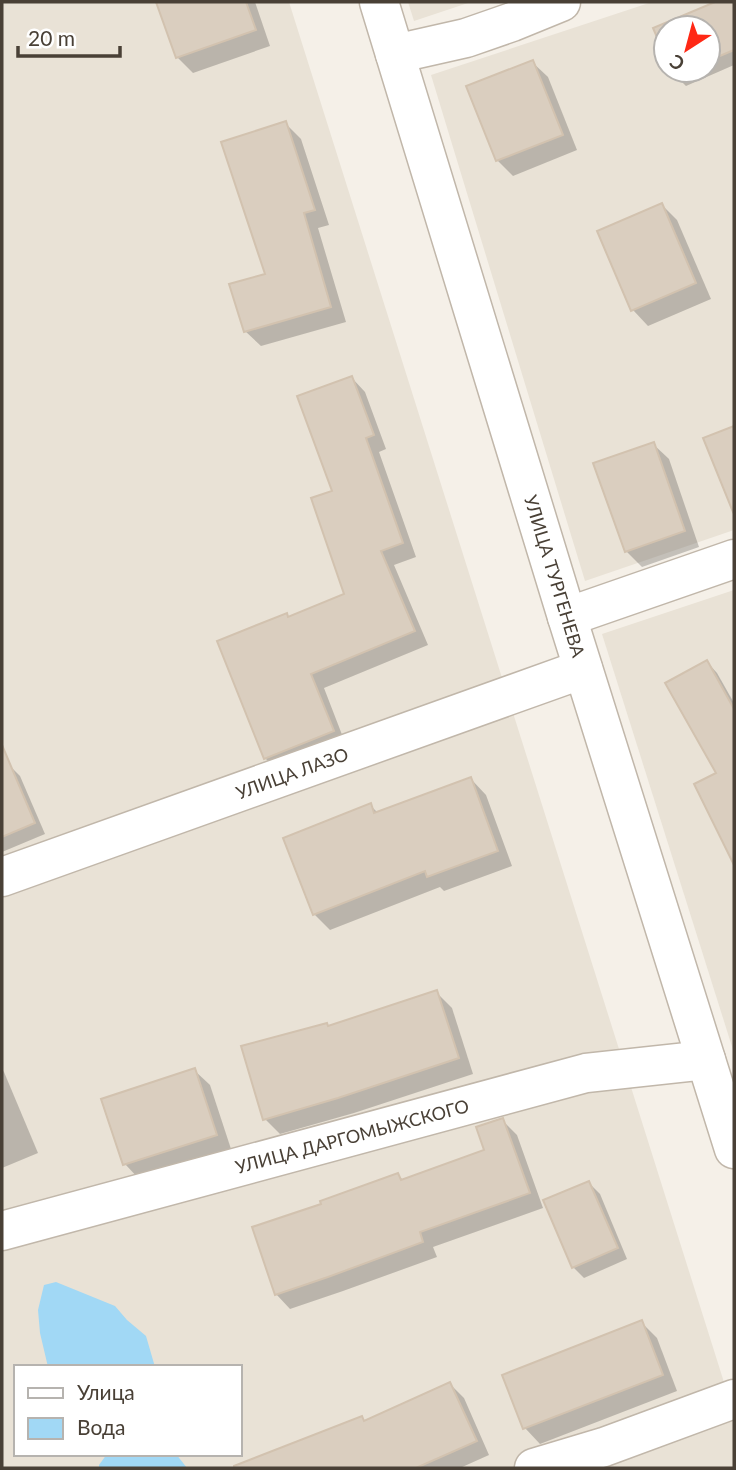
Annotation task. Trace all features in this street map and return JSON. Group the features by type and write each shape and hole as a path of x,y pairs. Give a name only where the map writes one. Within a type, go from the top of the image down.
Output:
{"street":[{"name":"УЛИЦА ТУРГЕНЕВА","path":"379,2 583,669 734,1149"},
{"path":"395,54 466,38 561,2"},
{"path":"567,617 734,559"},
{"name":"УЛИЦА ЛАЗО","path":"2,877 583,669"},
{"name":"УЛИЦА ДАРГОМЫЖСКОГО","path":"2,1231 586,1073 706,1060"},
{"path":"534,1468 604,1447 734,1399"}],"shaded area":[{"path":"2,2 289,2 734,1414 734,1468 2,1468"},
{"path":"408,2 471,2 414,21"},
{"path":"652,2 734,2 734,530 585,581 431,75"},
{"path":"734,590 734,1053 602,634"}],"water":[{"path":"56,1282 115,1306 146,1336 154,1365 48,1365 38,1310 44,1285"},
{"path":"106,1456 178,1456 187,1468 99,1468"}],"building":[{"path":"156,2 246,2 256,30 176,58"},
{"path":"715,2 734,2 734,50 722,55 722,14 686,14"},
{"path":"533,60 563,135 496,161 466,86"},
{"path":"286,121 315,210 304,213 331,307 244,332 229,284 265,274 221,142"},
{"path":"662,203 696,283 631,311 597,231"},
{"path":"352,376 374,435 366,438 403,543 381,551 415,631 311,674 334,731 264,759 217,641 287,613 288,617 344,594 311,498 332,491 297,396"},
{"path":"734,426 734,511 733,512 703,438"},
{"path":"654,442 685,531 625,552 593,463"},
{"path":"707,660 734,709 734,865 694,784 716,773 665,683"},
{"path":"2,745 35,823 2,837"},
{"path":"471,777 498,851 427,877 425,871 313,915 283,838 371,803 374,813"},
{"path":"437,990 459,1058 263,1120 241,1046 327,1023 328,1026"},
{"path":"195,1068 217,1135 123,1165 101,1099"},
{"path":"503,1118 530,1193 420,1232 423,1242 275,1295 252,1227 321,1204 320,1201 398,1173 401,1180 484,1150 476,1127"},
{"path":"589,1181 618,1248 572,1268 543,1200"},
{"path":"642,1320 663,1375 523,1429 502,1375"},
{"path":"450,1382 477,1441 416,1468 234,1468 362,1416 364,1421"}]}
